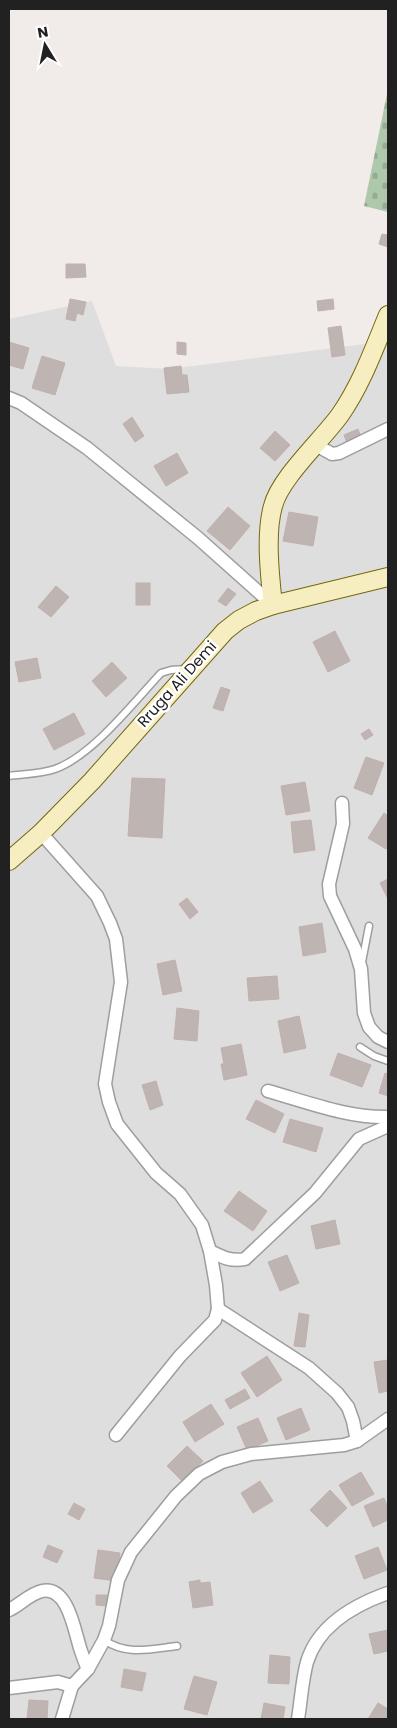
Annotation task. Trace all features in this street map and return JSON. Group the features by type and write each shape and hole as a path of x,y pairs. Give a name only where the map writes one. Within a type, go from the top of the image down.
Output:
{"main road":[{"path":"273,605 270,559 273,507 278,493 340,414 358,384 388,318"},
{"name":"Rruga Ali Demi","path":"9,861 41,833 92,781 224,631 239,620 273,605 388,577"}],"street":[{"path":"9,398 21,403 87,448 198,538 273,605"},
{"path":"316,445 332,454 339,453 388,429"},
{"path":"342,803 344,824 329,884 330,896 355,949 361,969 364,1013 369,1028 378,1037 388,1042"},
{"path":"41,833 97,896 116,939 121,982 105,1084 117,1124 156,1173 180,1194 202,1225 210,1251 216,1285 218,1309 215,1320 180,1356 116,1435"},
{"path":"268,1091 360,1115 388,1117"},
{"path":"210,1251 229,1260 245,1259 315,1193 358,1139 388,1126"},
{"path":"218,1309 309,1368 337,1393 348,1407 353,1421 356,1440"},
{"path":"62,1719 72,1686 88,1669 110,1626 118,1580 130,1552 176,1496 198,1474 222,1462 251,1454 344,1444 356,1440 388,1419"},
{"path":"10,1609 27,1598 44,1591 57,1594 66,1605 73,1620 80,1651 88,1669"},
{"path":"298,1719 307,1662 316,1641 340,1616 368,1600 388,1593"},
{"path":"9,1688 58,1682 72,1686"}],"lane":[{"path":"9,776 55,769 85,752 105,734 161,673 190,669"},
{"path":"361,969 369,926"},
{"path":"360,1046 374,1056 388,1061"},
{"path":"104,1640 114,1648 125,1650 177,1646"}],"shaded area":[{"path":"92,301 116,366 169,369 388,341 388,1719 9,1719 9,319"}],"green space":[{"path":"388,89 388,212 364,206"}],"building":[{"path":"382,234 388,235 388,247 379,244"},
{"path":"66,264 85,264 86,277 66,278"},
{"path":"70,299 86,302 83,315 77,313 75,321 66,319"},
{"path":"333,299 334,309 318,311 317,301"},
{"path":"341,326 345,355 332,357 328,328"},
{"path":"9,342 29,348 23,369 9,365"},
{"path":"177,342 186,343 186,355 177,354"},
{"path":"42,356 65,363 55,395 32,388"},
{"path":"181,366 182,375 187,375 189,392 167,394 164,368"},
{"path":"132,417 144,436 135,442 123,424"},
{"path":"358,429 361,437 347,443 344,435"},
{"path":"275,431 290,445 275,461 260,448"},
{"path":"177,453 188,473 166,486 154,466"},
{"path":"228,507 250,526 230,550 207,531"},
{"path":"289,512 318,517 313,546 283,541"},
{"path":"136,583 150,583 150,605 136,605"},
{"path":"56,586 69,597 51,617 38,607"},
{"path":"228,588 236,594 226,606 218,601"},
{"path":"335,631 350,661 328,672 313,642"},
{"path":"37,658 41,678 19,682 15,662"},
{"path":"112,662 127,678 106,697 92,681"},
{"path":"221,687 230,690 223,711 213,708"},
{"path":"74,713 85,734 54,750 43,729"},
{"path":"369,729 373,735 365,740 361,734"},
{"path":"366,757 384,763 372,795 354,788"},
{"path":"132,778 165,779 162,838 128,836"},
{"path":"305,782 310,811 286,815 281,786"},
{"path":"384,813 388,816 388,846 386,849 368,838"},
{"path":"311,820 315,850 294,853 291,822"},
{"path":"388,879 388,899 380,883"},
{"path":"187,898 198,912 190,919 179,904"},
{"path":"322,923 326,952 303,956 299,927"},
{"path":"175,960 182,991 163,995 157,964"},
{"path":"277,976 279,999 249,1001 247,978"},
{"path":"177,1008 199,1011 197,1041 174,1039"},
{"path":"299,1016 306,1048 284,1053 278,1021"},
{"path":"241,1044 247,1075 224,1080 221,1048"},
{"path":"338,1053 371,1065 362,1087 330,1075"},
{"path":"385,1073 388,1074 388,1096 379,1093"},
{"path":"156,1081 163,1105 150,1110 142,1085"},
{"path":"256,1100 284,1114 275,1133 246,1119"},
{"path":"290,1119 323,1128 316,1152 283,1142"},
{"path":"239,1191 267,1211 253,1231 224,1211"},
{"path":"335,1220 340,1244 316,1249 311,1226"},
{"path":"287,1255 299,1283 280,1291 268,1262"},
{"path":"299,1313 309,1315 305,1347 294,1346"},
{"path":"267,1356 282,1380 257,1397 241,1373"},
{"path":"388,1360 388,1391 379,1393 374,1362"},
{"path":"245,1389 250,1398 230,1409 225,1400"},
{"path":"211,1404 224,1424 195,1442 183,1422"},
{"path":"301,1408 310,1430 286,1440 277,1418"},
{"path":"258,1418 268,1441 247,1450 237,1427"},
{"path":"187,1446 203,1461 182,1481 167,1466"},
{"path":"361,1472 374,1494 352,1506 339,1485"},
{"path":"260,1481 273,1501 253,1513 241,1493"},
{"path":"330,1490 347,1508 327,1527 310,1510"},
{"path":"384,1498 388,1508 388,1520 373,1527 364,1506"},
{"path":"74,1503 85,1509 79,1520 68,1514"},
{"path":"48,1545 63,1551 57,1563 43,1557"},
{"path":"378,1547 387,1570 364,1579 355,1556"},
{"path":"98,1550 120,1553 116,1581 94,1578"},
{"path":"200,1580 200,1583 210,1582 213,1605 193,1608 189,1582"},
{"path":"96,1595 107,1595 106,1606 96,1605"},
{"path":"388,1630 388,1651 374,1654 369,1634"},
{"path":"270,1655 290,1657 289,1684 268,1683"},
{"path":"124,1669 146,1673 142,1691 121,1687"},
{"path":"194,1676 217,1682 207,1715 184,1709"},
{"path":"29,1700 48,1701 47,1719 27,1719"},
{"path":"264,1703 285,1707 283,1719 261,1719"},
{"path":"378,1703 388,1709 388,1719 368,1719"}]}
